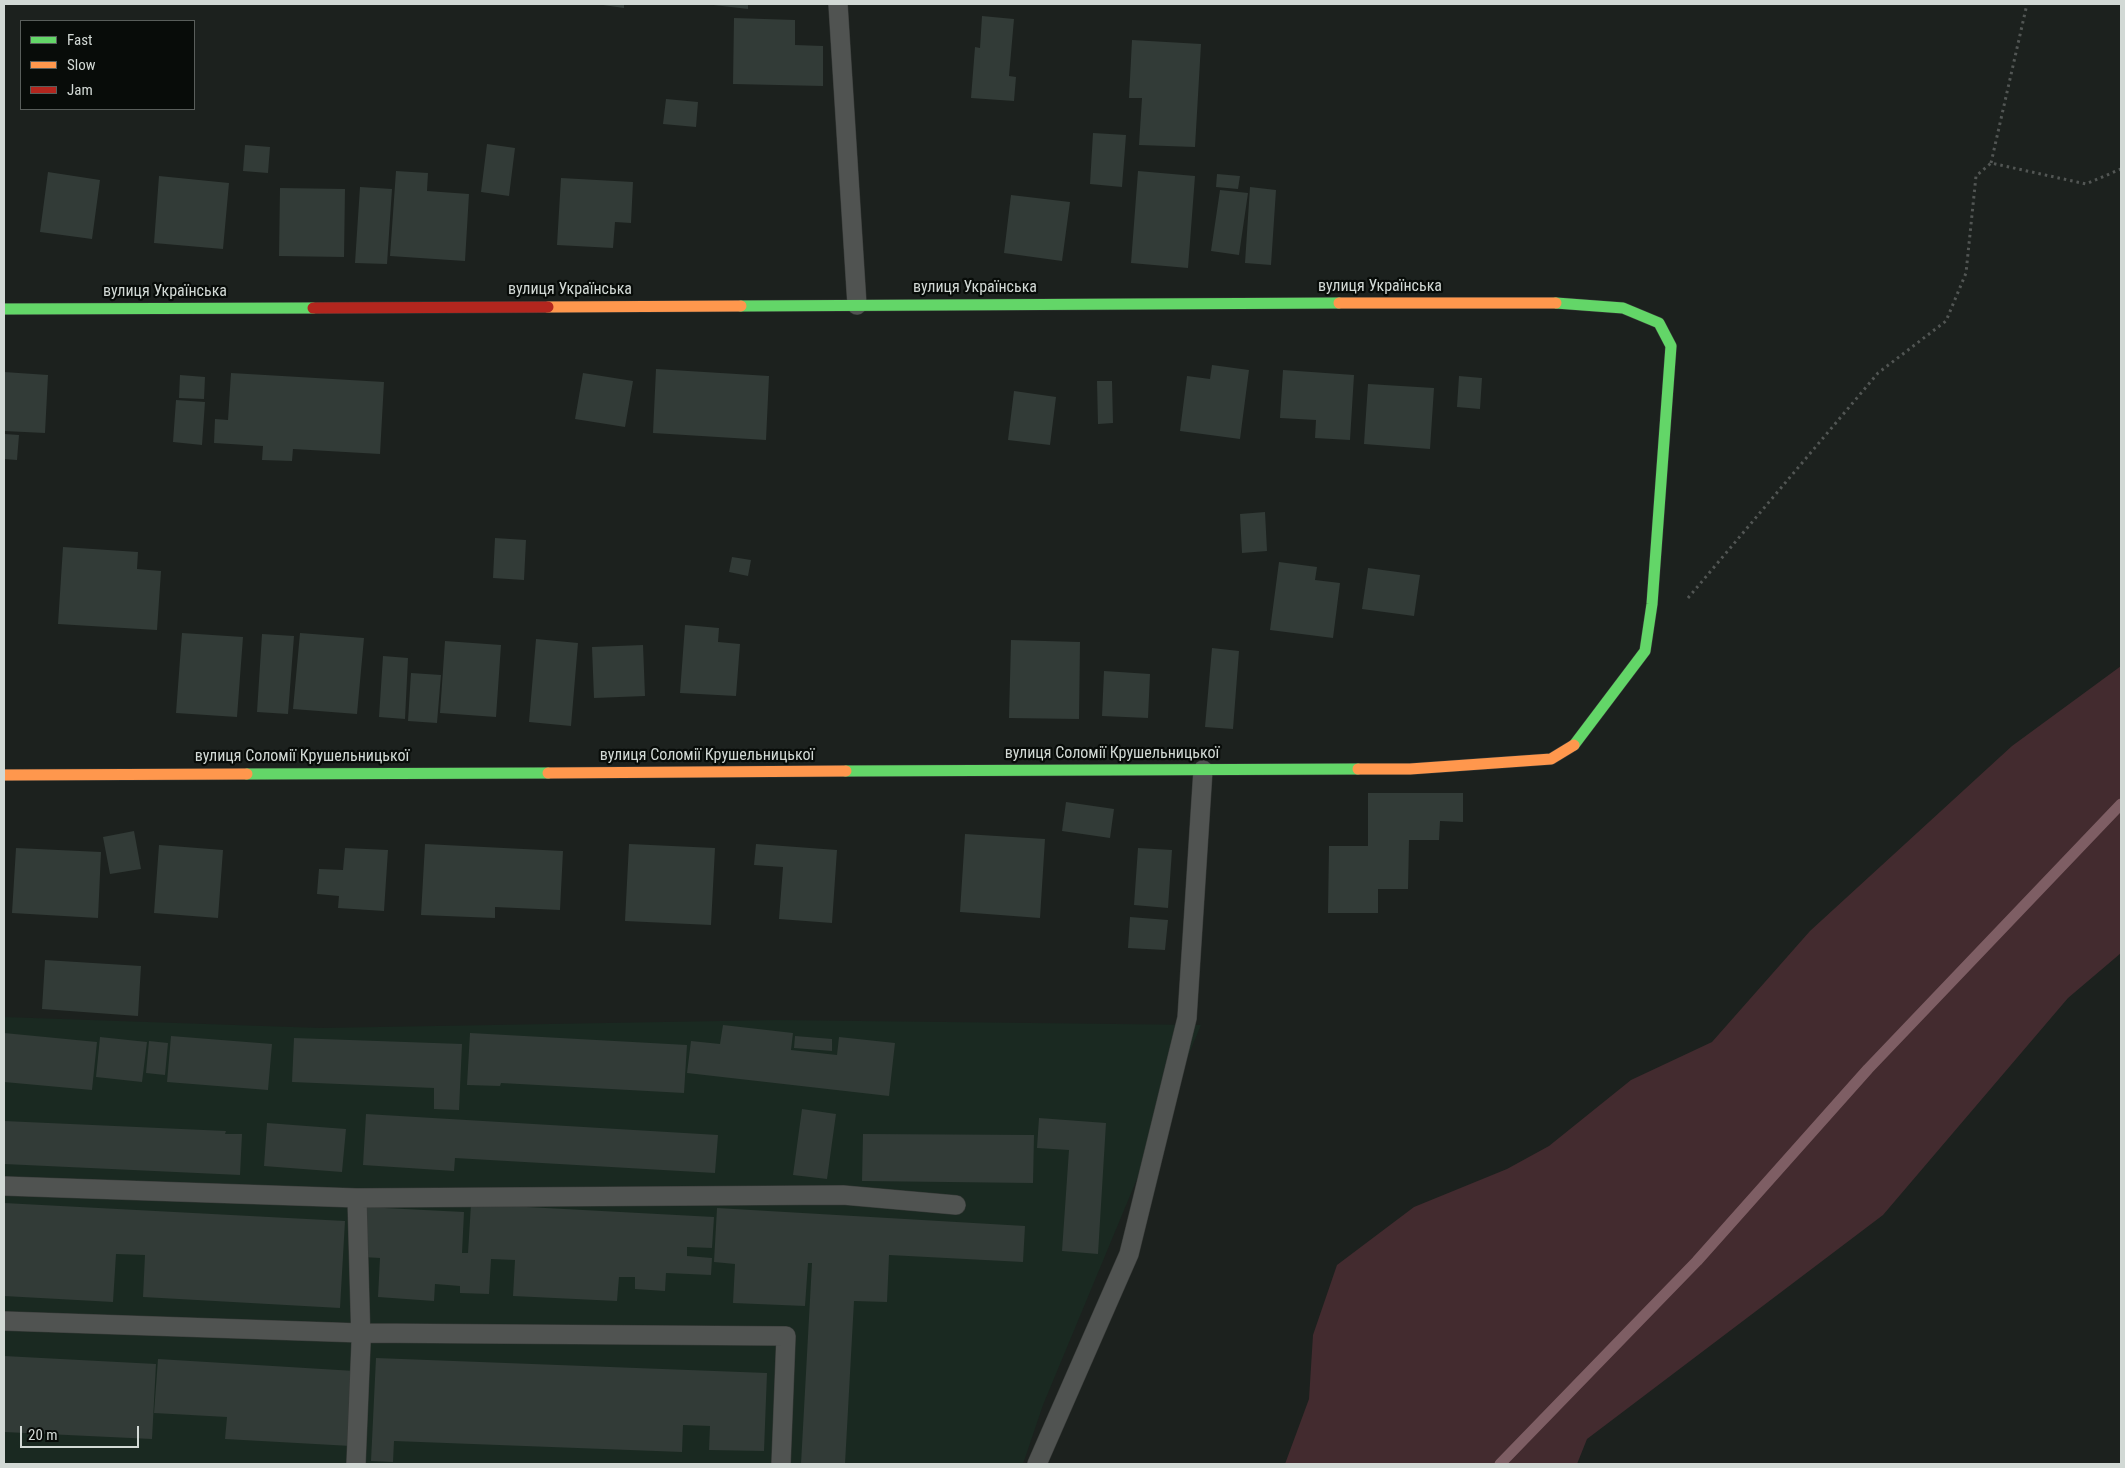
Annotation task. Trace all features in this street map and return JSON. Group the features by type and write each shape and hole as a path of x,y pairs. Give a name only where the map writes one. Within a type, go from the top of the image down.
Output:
{"street":[{"name":"вулиця Українська","path":"4,309 1536,302 1624,308 1659,323 1671,346 1652,604 1645,651 1574,745 1551,759 1410,769"},
{"name":"вулиця Соломії Крушельницької","path":"4,775 1410,769"}],"lane":[{"path":"838,4 856,305"},
{"path":"1037,1464 1129,1254 1187,1018 1203,770"},
{"path":"4,1186 357,1198 844,1195 956,1205"},
{"path":"356,1464 360,1333 357,1198"},
{"path":"4,1322 360,1333 786,1336 781,1464"}],"path":[{"path":"1682,606 1878,374 1946,321 1966,273 1976,176 1992,162 2027,4"},
{"path":"1992,162 2086,184 2121,169"}],"shaded area":[{"path":"2121,666 2121,953 2068,998 1883,1215 1587,1439 1577,1464 1285,1464 1309,1399 1313,1335 1337,1265 1414,1207 1507,1169 1549,1146 1631,1080 1712,1042 1810,931 2012,746"},
{"path":"4,1017 321,1028 777,1020 1201,1025 1043,1405 1023,1464 4,1464"}],"building":[{"path":"596,4 624,4 624,8"},
{"path":"705,4 748,4 748,9"},
{"path":"982,16 1014,19 1009,76 1016,77 1014,101 971,98 975,47 980,48"},
{"path":"734,18 795,20 795,45 823,46 823,86 733,84"},
{"path":"1132,40 1201,44 1195,147 1139,145 1142,98 1129,98"},
{"path":"666,99 698,102 696,127 663,124"},
{"path":"1093,133 1126,135 1122,187 1090,184"},
{"path":"487,144 515,148 509,196 481,192"},
{"path":"245,145 270,147 268,173 243,171"},
{"path":"396,171 428,173 427,191 469,194 465,261 390,256"},
{"path":"1138,171 1195,176 1188,268 1131,263"},
{"path":"48,172 100,180 92,239 40,232"},
{"path":"1217,174 1240,176 1238,189 1216,187"},
{"path":"159,176 229,183 223,249 154,243"},
{"path":"561,178 633,182 631,223 615,222 613,248 557,245"},
{"path":"360,187 392,189 387,264 355,263"},
{"path":"1250,187 1276,190 1271,265 1245,263"},
{"path":"280,188 345,189 344,257 279,256"},
{"path":"1220,190 1248,193 1239,255 1211,251"},
{"path":"1011,195 1070,202 1062,261 1004,253"},
{"path":"1212,365 1249,370 1240,439 1180,431 1187,376 1210,379"},
{"path":"656,369 769,376 766,440 653,433"},
{"path":"1283,370 1354,375 1350,440 1315,438 1316,420 1280,418"},
{"path":"4,372 48,375 45,433 4,431"},
{"path":"231,373 384,382 380,454 293,449 292,461 262,460 263,446 214,443 215,419 228,420"},
{"path":"583,373 633,381 625,427 575,419"},
{"path":"180,375 205,377 204,399 179,398"},
{"path":"1459,376 1482,378 1480,409 1457,407"},
{"path":"1097,381 1112,381 1113,423 1098,424"},
{"path":"1368,384 1434,388 1430,449 1364,444"},
{"path":"1014,391 1056,397 1050,445 1008,440"},
{"path":"176,400 205,402 202,445 173,442"},
{"path":"4,434 19,435 17,460 4,459"},
{"path":"1265,512 1267,551 1242,553 1240,514"},
{"path":"495,538 526,540 524,580 493,578"},
{"path":"63,547 138,552 137,569 161,571 157,630 58,624"},
{"path":"732,557 751,560 748,576 729,572"},
{"path":"1279,562 1317,567 1315,580 1340,583 1333,638 1270,630"},
{"path":"1368,568 1420,575 1414,616 1362,609"},
{"path":"685,625 719,628 718,642 740,644 736,696 680,693"},
{"path":"182,633 243,637 237,717 176,713"},
{"path":"300,633 364,638 357,714 293,709"},
{"path":"262,634 294,636 288,714 257,712"},
{"path":"536,639 578,643 571,726 529,722"},
{"path":"1011,640 1080,642 1079,719 1009,718"},
{"path":"445,641 501,645 496,717 440,713"},
{"path":"643,645 645,696 594,698 592,647"},
{"path":"1212,648 1239,651 1233,729 1205,727"},
{"path":"383,656 408,658 405,719 379,717"},
{"path":"1104,671 1150,674 1148,718 1102,716"},
{"path":"411,673 441,675 437,723 408,721"},
{"path":"1368,793 1463,793 1463,822 1440,821 1439,840 1409,840 1408,889 1378,889 1378,913 1328,913 1329,846 1368,846"},
{"path":"1066,802 1114,809 1110,838 1062,831"},
{"path":"134,831 141,869 110,874 103,837"},
{"path":"965,834 1045,839 1040,918 960,912"},
{"path":"425,844 563,851 560,910 495,907 495,918 421,915"},
{"path":"629,844 715,848 711,925 625,921"},
{"path":"756,844 837,850 832,923 779,919 783,867 754,865"},
{"path":"159,845 223,850 218,918 154,913"},
{"path":"16,848 101,852 98,918 12,913"},
{"path":"345,848 388,850 384,911 338,908 339,896 317,894 319,869 343,870"},
{"path":"1138,848 1172,850 1168,908 1134,905"},
{"path":"1130,917 1168,920 1165,950 1128,948"},
{"path":"45,960 141,966 138,1016 42,1009"},
{"path":"723,1025 793,1033 791,1050 837,1055 839,1037 895,1043 889,1096 687,1073 691,1041 720,1044"},
{"path":"4,1033 97,1042 92,1090 4,1082"},
{"path":"470,1033 687,1045 684,1093 501,1083 500,1086 467,1085"},
{"path":"171,1036 272,1044 268,1090 167,1082"},
{"path":"795,1036 832,1039 832,1051 794,1048"},
{"path":"100,1037 147,1042 142,1082 96,1077"},
{"path":"294,1038 462,1044 459,1110 434,1109 434,1088 292,1082"},
{"path":"149,1041 168,1043 165,1075 146,1073"},
{"path":"802,1109 836,1114 827,1179 793,1175"},
{"path":"366,1114 718,1135 715,1173 455,1158 454,1171 363,1165"},
{"path":"1039,1118 1106,1123 1098,1254 1062,1251 1069,1150 1037,1148"},
{"path":"4,1121 226,1131 225,1134 242,1134 240,1175 4,1164"},
{"path":"267,1123 346,1129 342,1172 264,1166"},
{"path":"863,1134 1034,1135 1033,1183 862,1181"},
{"path":"4,1203 345,1221 340,1308 143,1297 145,1255 116,1254 113,1302 4,1296"},
{"path":"471,1204 714,1217 712,1248 687,1247 687,1256 712,1258 711,1275 666,1273 665,1291 635,1289 635,1277 619,1277 617,1301 513,1296 515,1260 491,1259 489,1294 460,1293 460,1286 435,1284 434,1301 378,1297 380,1258 363,1257 365,1207 464,1212 462,1253 468,1253"},
{"path":"717,1208 1025,1226 1023,1262 889,1255 887,1302 854,1301 845,1464 801,1464 812,1263 808,1263 805,1306 733,1303 735,1264 714,1262"},
{"path":"4,1356 156,1364 152,1439 4,1432"},
{"path":"376,1358 767,1373 764,1451 709,1450 710,1426 683,1425 682,1452 394,1441 393,1462 371,1461"},
{"path":"158,1359 355,1371 351,1446 225,1439 227,1417 154,1413"}],"waterway":[{"path":"1500,1464 1697,1261 1868,1069 2121,804"}],"traffic: fast":[{"path":"741,306 1339,303"},
{"path":"1556,303 1623,308 1659,323 1671,346 1652,604 1645,651 1574,745"},
{"path":"4,309 313,308"},
{"path":"846,771 1358,769"},
{"path":"247,774 548,773"}],"traffic: slow":[{"path":"1339,303 1556,303"},
{"path":"548,307 741,306"},
{"path":"1358,769 1410,769 1551,759 1574,745"},
{"path":"548,773 846,771"},
{"path":"4,775 247,774"}],"traffic: jam":[{"path":"313,308 548,307"}]}
